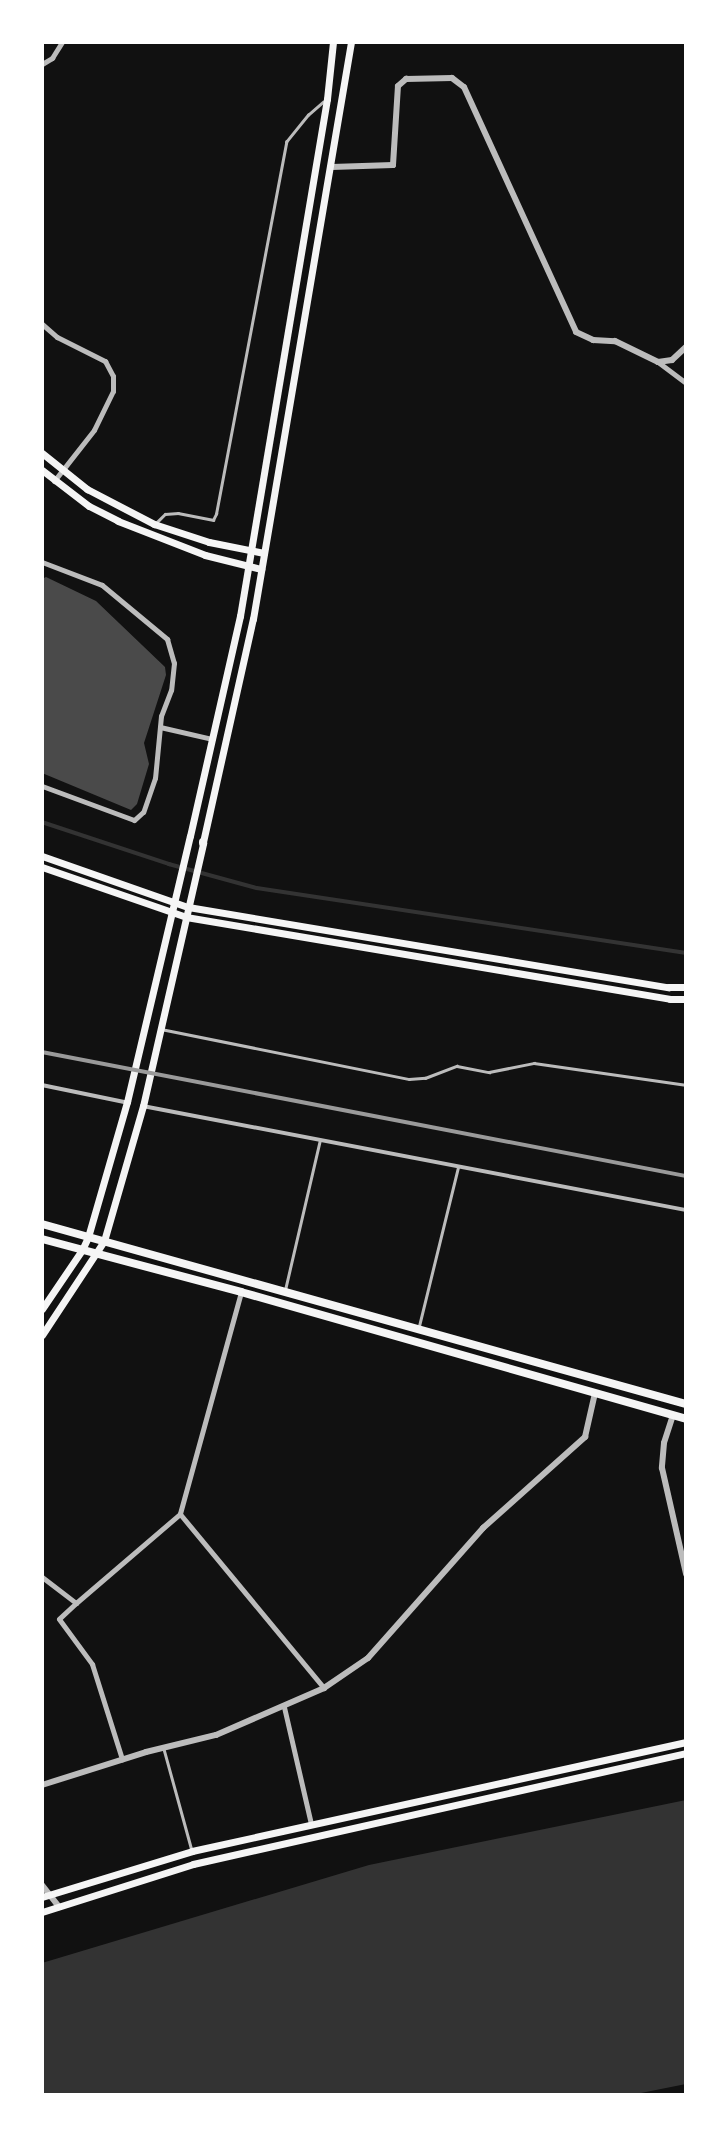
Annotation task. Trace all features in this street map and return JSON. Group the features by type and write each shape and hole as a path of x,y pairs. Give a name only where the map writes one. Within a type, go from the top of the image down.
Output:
{"main road":[{"path":"42,1309 82,1251 88,1237 127,1102 190,836 251,551 327,99 333,42"},
{"path":"42,1335 104,1241 143,1106 246,653 332,167 351,42"},
{"path":"42,453 97,495 154,524 209,542 264,553"},
{"path":"42,471 118,522 205,555 261,569"},
{"path":"42,856 188,907 686,988"},
{"path":"42,867 171,914 686,1000"},
{"path":"42,1224 686,1404"},
{"path":"42,1239 240,1292 686,1419"},
{"path":"46,1896 192,1850 686,1742"},
{"path":"42,1912 193,1864 686,1753"}],"street":[{"path":"42,64 52,58 62,42"},
{"path":"332,167 393,165 398,86 405,79 452,78 464,87 576,332 593,340 615,341 658,362 686,383"},
{"path":"42,324 57,337 105,361 113,376 113,391 94,430 54,481"},
{"path":"658,362 672,360 686,347"},
{"path":"42,562 102,585 167,639 174,663 171,691 160,727 155,778 143,812 134,820 42,786"},
{"path":"160,727 212,739"},
{"path":"42,1085 127,1102"},
{"path":"143,1106 686,1210"},
{"path":"122,1759 92,1664 59,1619 180,1514 240,1292"},
{"path":"42,1785 122,1759 216,1735 324,1688 368,1658 482,1528 585,1437 595,1393"},
{"path":"673,1415 664,1443 662,1468 686,1574"},
{"path":"180,1514 324,1688"},
{"path":"42,1577 76,1602"},
{"path":"284,1707 312,1824"},
{"path":"42,1885 46,1896 60,1907"}],"lane":[{"path":"154,524 165,514 178,513 213,520 216,514 286,142 307,115 327,99"},
{"path":"160,1029 410,1079 425,1078 457,1066 489,1072 534,1063 686,1085"},
{"path":"285,1290 320,1140"},
{"path":"418,1328 458,1167"},
{"path":"164,1748 192,1850"}],"shaded area":[{"path":"686,1800 686,2084 631,2095 42,2095 42,1963 369,1865"}],"building":[{"path":"46,577 96,601 165,667 166,675 144,743 149,764 137,804 131,810 42,773 42,579"}],"waterway":[{"path":"42,822 169,864 257,888 686,953"}],"railway":[{"path":"42,1052 686,1176"}]}
